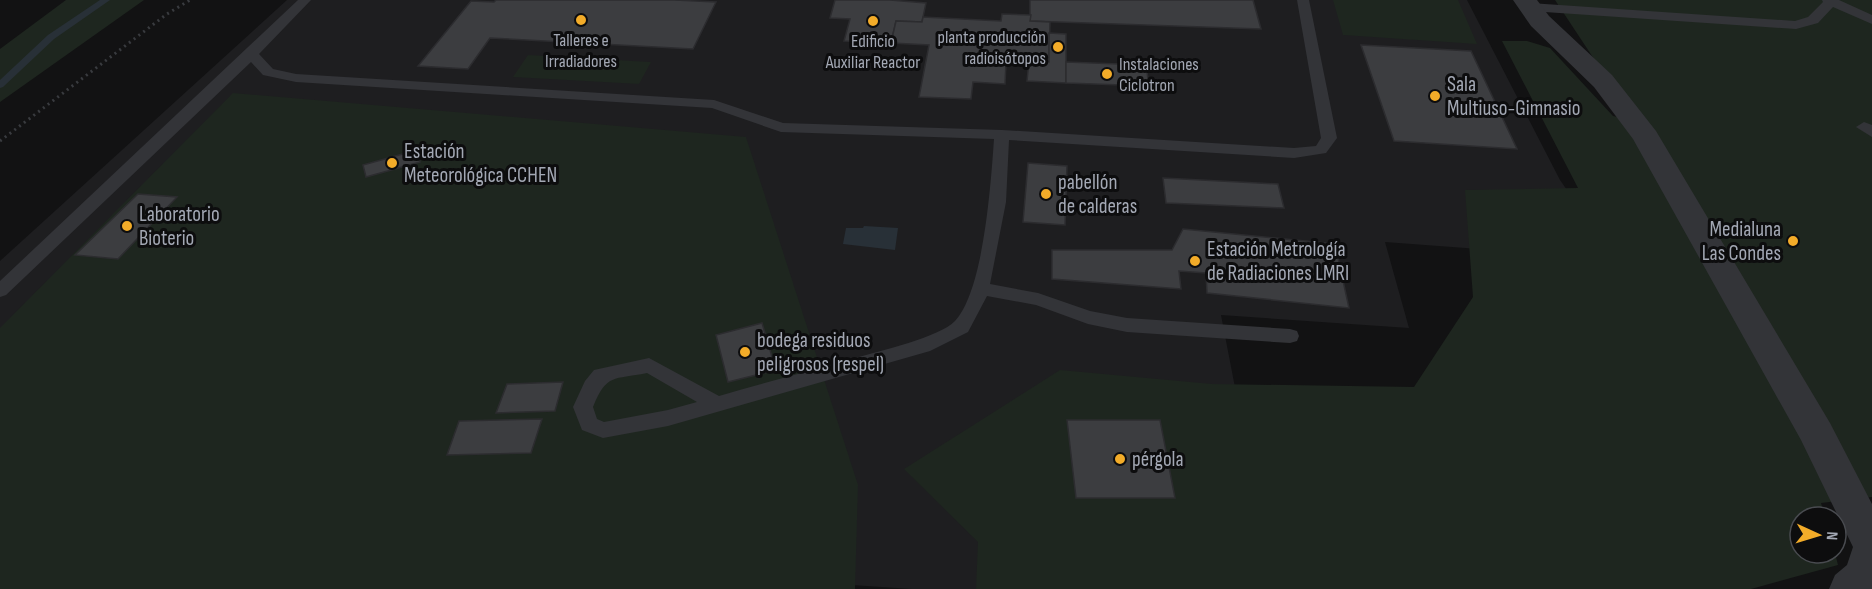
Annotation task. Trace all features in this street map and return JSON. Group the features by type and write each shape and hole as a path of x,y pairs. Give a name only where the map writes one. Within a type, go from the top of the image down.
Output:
{"street":[{"path":"1528,4 1540,21 1603,81 1646,137 1817,434 1872,544"},
{"path":"1850,589 1864,576 1872,550"}],"lane":[{"path":"0,291 305,0"},
{"path":"251,54 268,72 297,78 714,104 781,128 1002,135 1294,153 1321,150 1329,138 1303,0"},
{"path":"1528,4 1796,26 1813,20 1830,1 1872,20"},
{"path":"717,404 649,365 601,375 592,386 583,407 588,424 603,430 668,418 923,346 961,327 981,289 998,202 1002,135"},
{"path":"981,289 1038,299 1088,317 1127,325 1290,336"}],"path":[{"path":"0,141 166,14 190,0"}],"shaded area":[{"path":"66,0 144,0 0,102 0,49"},
{"path":"287,0 1467,0 1560,180 1615,259 1385,242 1409,328 1221,315 1274,589 912,589 597,568 0,577 0,261"},
{"path":"1333,0 1458,0 1477,44 1343,35"},
{"path":"1555,0 1872,0 1872,497 1821,503 1822,505 1788,505 1788,565 1838,565 1751,589 976,589 978,542 904,469 1060,370 1212,384 1414,387 1473,297 1465,190 1578,188 1502,41 1527,41 1550,48 1613,116 1635,121"},
{"path":"528,55 651,62 639,84 513,77"},
{"path":"233,93 746,137 858,485 855,589 0,589 0,328"},
{"path":"864,226 898,228 895,250 843,244 846,228 863,228"}],"building":[{"name":"Talleres e Irradiadores","path":"496,0 716,2 693,49 490,38 468,69 418,66 471,1 494,2"},
{"name":"Edificio Auxiliar Reactor","path":"835,0 890,0 926,3 922,22 896,21 891,43 844,41 850,19 830,18"},
{"path":"1030,0 1253,0 1261,29 1030,21"},
{"path":"1002,14 1031,15 1030,21 1050,22 1049,62 1006,63 1005,84 973,82 971,99 919,97 929,45 891,43 896,21 922,22 923,17 1001,21"},
{"name":"planta producción radioisótopos","path":"1049,33 1066,34 1066,83 1027,81 1029,61 1049,62"},
{"name":"Sala Multiuso-Gimnasio","path":"1361,45 1471,51 1517,149 1394,141"},
{"name":"Instalaciones Ciclotron","path":"1066,62 1146,65 1149,86 1066,83"},
{"name":"Estación Meteorológica CCHEN","path":"417,150 420,162 366,177 363,165"},
{"name":"pabellón de calderas","path":"1028,163 1067,166 1065,225 1023,222"},
{"path":"1163,178 1278,184 1284,208 1166,203"},
{"name":"Laboratorio Bioterio","path":"138,194 177,197 118,259 75,255"},
{"name":"Estación Metrología de Radiaciones LMRI","path":"1183,229 1335,244 1349,308 1207,293 1206,273 1179,271 1181,289 1052,279 1052,250 1172,250"},
{"name":"bodega residuos peligrosos (respel)","path":"762,323 776,370 728,382 716,335"},
{"path":"563,382 555,411 496,413 507,384"},
{"path":"542,419 531,453 447,455 459,421"},
{"name":"pérgola","path":"1067,420 1160,420 1175,498 1076,498"}],"waterway":[{"path":"0,85 51,37 106,0"}],"place":[{"name":"Talleres e Irradiadores","path":"581,20"},
{"name":"Edificio Auxiliar Reactor","path":"873,21"},
{"name":"planta producción radioisótopos","path":"1058,47"},
{"name":"Instalaciones Ciclotron","path":"1107,74"},
{"name":"Sala Multiuso-Gimnasio","path":"1435,96"},
{"name":"Estación Meteorológica CCHEN","path":"392,163"},
{"name":"pabellón de calderas","path":"1046,194"},
{"name":"Laboratorio Bioterio","path":"127,226"},
{"name":"Medialuna Las Condes","path":"1793,241"},
{"name":"Estación Metrología de Radiaciones LMRI","path":"1195,261"},
{"name":"bodega residuos peligrosos (respel)","path":"745,352"},
{"name":"pérgola","path":"1120,459"}]}
